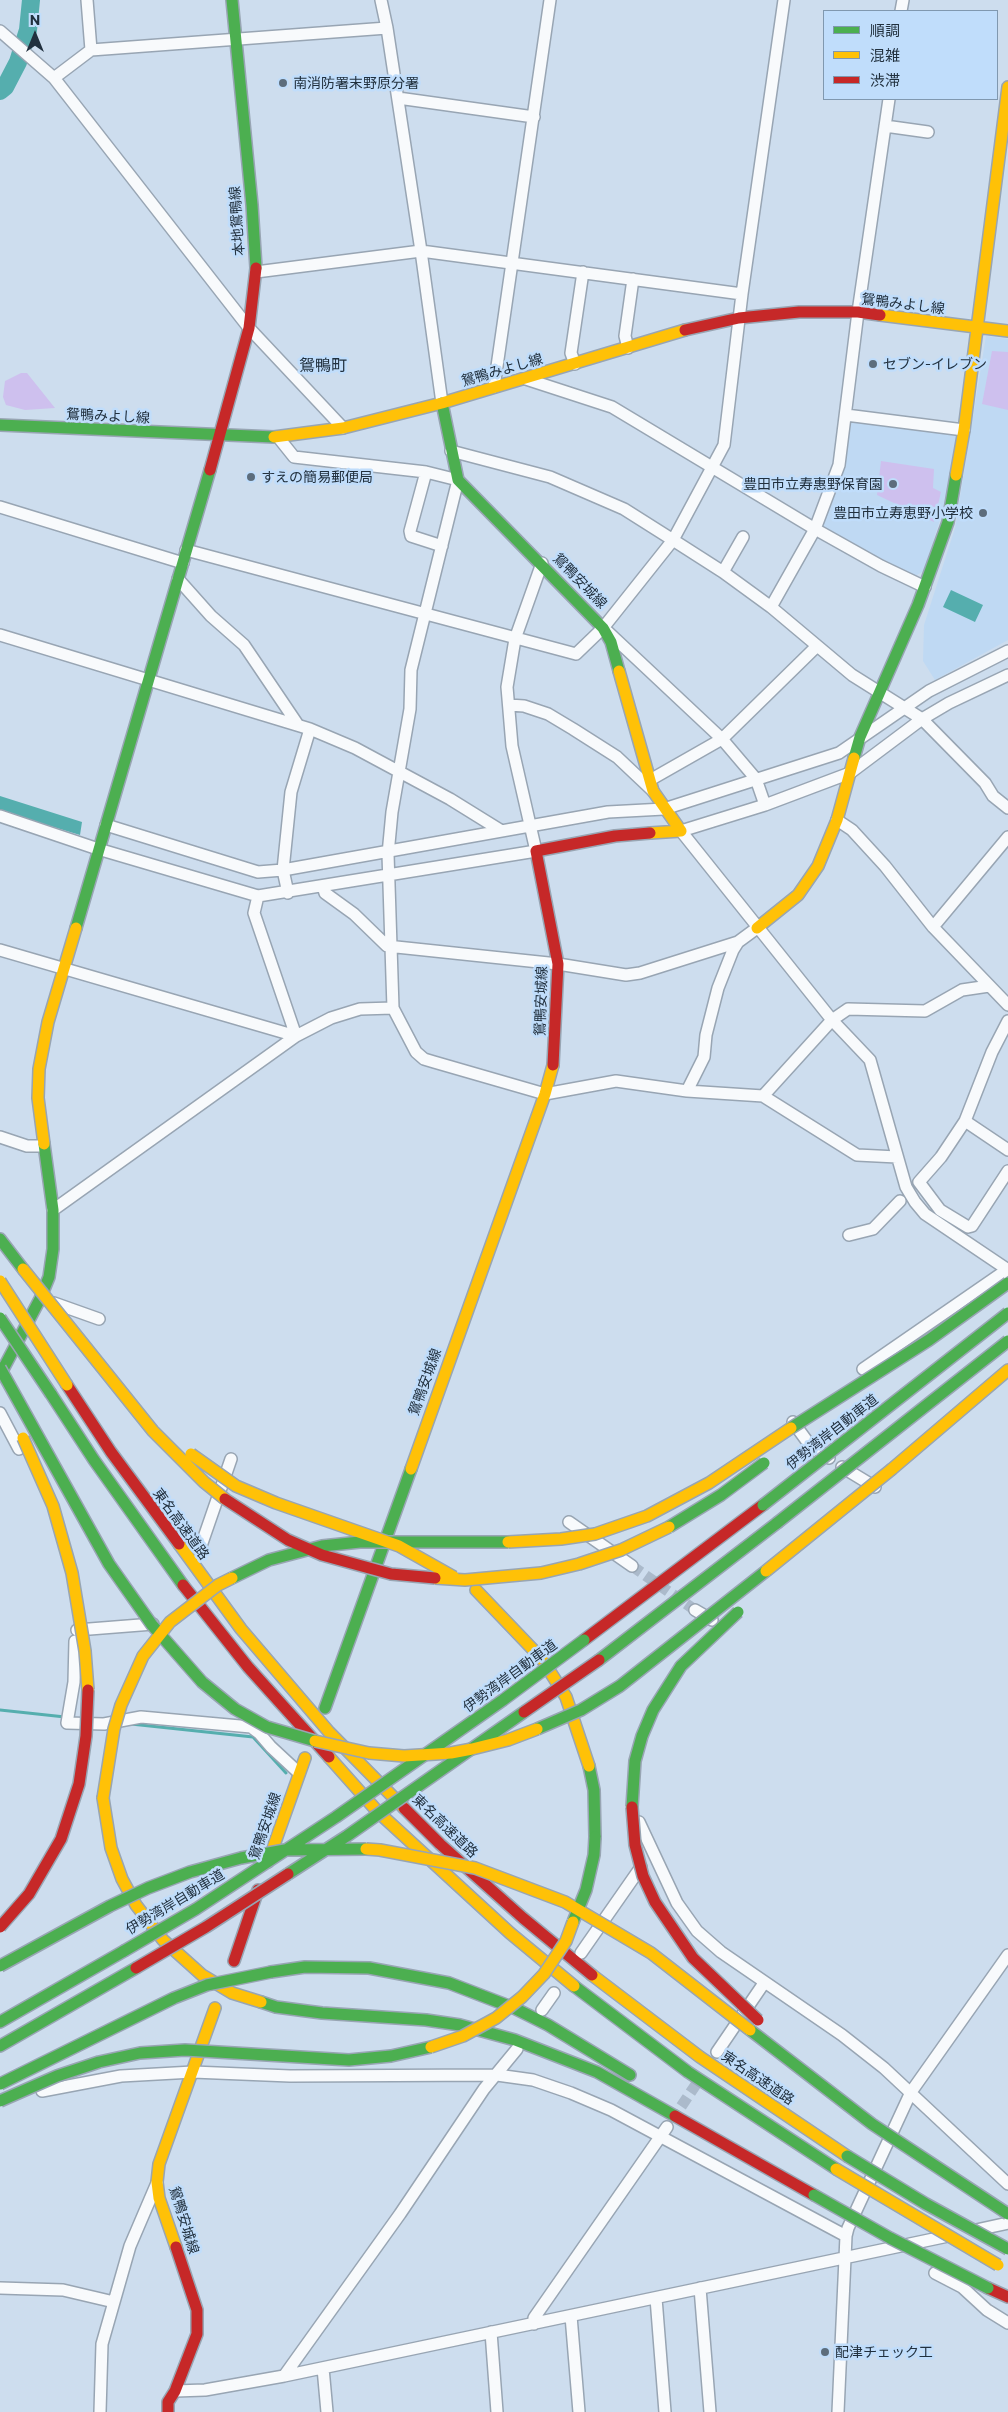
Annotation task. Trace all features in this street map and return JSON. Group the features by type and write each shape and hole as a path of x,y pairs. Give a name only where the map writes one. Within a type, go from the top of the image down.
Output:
{"main road":[{"name":"本地鴛鴨線","path":"0,1375 49,1277 54,1249 53,1210 38,1098 39,1069 48,1022 220,436 249,328 256,272 232,0"},
{"path":"757,928 798,896 818,866 837,820 860,737 881,694 925,587 948,522 964,430 1008,87"},
{"name":"鴛鴨みよし線","path":"0,425 220,436 278,437 343,428 442,403 689,329 739,318 799,312 858,312 978,328 1008,330"},
{"path":"442,403 458,480"},
{"name":"鴛鴨安城線","path":"458,480 542,563 603,628 611,642 651,785 665,811 680,828"},
{"path":"535,849 680,828"},
{"name":"鴛鴨安城線","path":"325,1708 545,1094 553,1065 558,964 535,849"},
{"path":"0,1239 153,1432 176,1456 231,1503 297,1544 355,1565 391,1574 465,1580 541,1573 579,1564 621,1550 663,1531 721,1495 777,1453"},
{"name":"東名高速道路","path":"0,1281 111,1452 241,1629 330,1732 440,1844 522,1918 605,1986 700,2057 847,2156 926,2204 1008,2249"},
{"path":"793,1442 1008,1283"},
{"name":"伊勢湾岸自動車道","path":"0,2022 124,1952 251,1874 503,1700 763,1505 1008,1313"},
{"path":"0,1318 105,1476 188,1591 248,1668 377,1811 510,1933 594,2002 688,2072 836,2169 1003,2267"},
{"path":"929,1340 845,1392 709,1483 647,1516 620,1526 595,1534 520,1542 405,1540 322,1546 269,1560 234,1576 189,1606 170,1622 143,1656 118,1713 103,1798 110,1848 122,1879 136,1905 163,1940 179,1956 202,1974 232,1993 276,2007 322,2013 426,2020 460,2025 516,2040 597,2072 890,2238 1008,2297"},
{"path":"0,2046 222,1917 348,1836 599,1660 1008,1341"},
{"path":"0,2101 57,2076 99,2062 140,2053 185,2050 349,2060 391,2056 429,2048 463,2036 496,2018 522,1997 544,1974 566,1941 586,1890 594,1855 594,1790 574,1717 566,1697 542,1659 476,1590 399,1546 276,1503 236,1486 205,1465 159,1426 101,1367"},
{"path":"0,1368 109,1564 152,1625 202,1682 235,1709 267,1727 333,1747 404,1756 451,1753 526,1734 581,1710 620,1686 678,1642 892,1469 1008,1370"},
{"path":"0,1392 32,1456 65,1544 81,1619 88,1688 86,1736 82,1766 74,1800 60,1839 29,1894 0,1927"},
{"path":"769,1583 892,1469"},
{"path":"748,1602 706,1640 681,1666 653,1710 642,1736 635,1760 632,1814 635,1845 643,1876 674,1933 693,1958 764,2025"},
{"name":"鴛鴨安城線","path":"234,1960 305,1758"},
{"path":"0,1966 110,1906 148,1888 190,1872 241,1858 285,1850 333,1848 380,1850 441,1860 475,1868 565,1902 651,1953 872,2124 1008,2214"},
{"path":"0,2084 174,1998 215,1983 305,1967 369,1968 426,1978 481,1994 514,2008 586,2046 791,2182"},
{"name":"鴛鴨安城線","path":"168,2412 168,2402 176,2391 197,2334 197,2310 159,2198 157,2182 159,2164 215,2008"},
{"path":"779,2038 937,2168"}],"street":[{"path":"87,0 91,50"},
{"path":"381,0 398,98 442,403"},
{"path":"494,388 550,0"},
{"path":"186,550 576,654 603,628 673,540 724,446 742,294 784,0"},
{"path":"54,78 91,50 387,28"},
{"path":"0,31 54,78 249,328 343,428"},
{"path":"398,98 534,117"},
{"path":"771,607 815,529 840,465 858,312 889,100"},
{"path":"885,126 928,132"},
{"path":"256,272 421,251 742,294"},
{"path":"575,364 571,353 583,272"},
{"path":"628,348 625,336 633,279"},
{"path":"526,379 612,406 713,469 815,529 881,566 925,587"},
{"path":"846,415 964,430"},
{"path":"278,437 294,457 426,472 458,480 411,670 410,709 401,773 392,812 388,852 393,1008 416,1052 424,1059 545,1094 616,1082 687,1091 763,1096 857,1155 897,1157"},
{"path":"451,451 550,477 624,510 723,572 771,607 852,675 922,718 985,784 993,796 1008,808"},
{"path":"426,472 410,531 411,536 442,546"},
{"path":"0,508 183,563"},
{"path":"723,572 743,537"},
{"path":"0,816 258,896 535,849 512,746 507,687 515,639 542,563"},
{"path":"178,578 211,616 244,645 304,727 291,792 283,870 288,892"},
{"path":"603,628 722,739 756,779 765,804"},
{"path":"0,635 304,727 355,748 450,799 500,830"},
{"path":"509,705 524,706 548,714 617,757 651,785 722,739 817,646"},
{"path":"105,826 258,872 283,870 388,852 500,830 530,827 608,812 665,811 756,779 839,753 929,691 1008,651"},
{"path":"879,1490 812,1448 791,1419 1008,1270 925,1214 906,1187 870,1060 832,1020 757,928 680,828 765,804 852,769 922,718 948,703 1008,675"},
{"path":"837,820 852,830 885,866 933,927 1008,1005"},
{"path":"933,927 1008,837"},
{"path":"323,886 325,893 354,914 386,946 558,964 626,975 640,973 738,942 757,928"},
{"path":"258,896 254,913 296,1036"},
{"path":"687,1091 704,1057 706,1035 718,988 738,942"},
{"path":"0,950 296,1036"},
{"path":"763,1096 832,1020 848,1009 925,1011 962,990 989,986"},
{"path":"53,1210 296,1036 331,1018 360,1009 393,1008"},
{"path":"1008,1021 992,1052 965,1121 942,1157 919,1182 928,1197 940,1210 968,1227 972,1226 1008,1171"},
{"path":"965,1121 1008,1150"},
{"path":"0,1137 27,1146 44,1146"},
{"path":"849,1235 873,1229 900,1201"},
{"path":"40,1298 100,1319"},
{"path":"1008,1379 879,1490 717,1624 663,1687 640,1730 631,1760 628,1788 630,1798 652,1851 677,1904 698,1931 721,1952 764,1983 842,2034 912,2092 1008,2184"},
{"path":"0,1412 22,1453 59,1548 75,1630 74,1682 67,1723 104,1724 141,1717 251,1727 299,1773"},
{"path":"201,1546 231,1459"},
{"path":"569,1522 632,1566"},
{"path":"695,1610 717,1624"},
{"path":"75,1630 159,1623 171,1618"},
{"path":"580,1953 652,1851"},
{"path":"838,2412 846,2236 912,2092 1008,1955"},
{"path":"717,2052 764,1983"},
{"path":"542,2010 554,1993"},
{"path":"284,2376 400,2214 484,2089 517,2049"},
{"path":"0,2108 39,2092 95,2080 147,2073 193,2072 290,2076 497,2075 532,2080 571,2093 611,2110 846,2236"},
{"path":"534,2324 534,2318 667,2127"},
{"path":"100,2412 102,2344 130,2246 157,2182"},
{"path":"176,2391 205,2390 284,2376 1008,2222"},
{"path":"890,2248 962,2287 987,2310 1008,2323"},
{"path":"0,2288 63,2290 114,2302"},
{"path":"700,2288 710,2412"},
{"path":"656,2298 665,2412"},
{"path":"571,2316 579,2412"},
{"path":"491,2332 497,2412"},
{"path":"323,2368 327,2412"}],"shaded area":[{"name":"豊田市立寿恵野小学校","path":"986,336 1008,339 1008,640 935,680 923,661 924,625 955,528"},
{"path":"992,351 1008,352 1008,410 982,404"},
{"path":"21,373 27,373 55,408 25,410 6,405 3,397 5,381"},
{"name":"豊田市立寿惠野保育園","path":"850,418 953,430 956,436 945,504 924,571 915,576 824,530 822,526"},
{"path":"881,461 934,469 933,488 941,492 934,522 877,495"},
{"path":"951,590 983,605 975,622 943,607"},
{"path":"0,796 82,822 80,835 0,811"}],"waterway":[{"path":"0,91 5,87 18,62 28,30 31,0"},
{"path":"0,1710 65,1717"},
{"path":"131,1724 253,1737 286,1773"}],"tunnel":[{"path":"632,1566 695,1610"},
{"path":"672,2120 701,2077"}],"traffic: fast":[{"path":"232,0 252,205 256,268"},
{"path":"442,403 458,480 603,628 611,642 619,671"},
{"path":"0,425 274,437"},
{"path":"76,928 210,470"},
{"path":"854,758 860,737 918,605 948,522 956,475"},
{"path":"0,1375 40,1299 49,1277 53,1249 53,1210 44,1144"},
{"path":"0,1239 23,1269"},
{"path":"791,1428 929,1340 1008,1283"},
{"path":"763,1505 1008,1313"},
{"path":"0,1318 51,1394"},
{"path":"777,1523 1008,1341"},
{"path":"0,1368 109,1564 152,1625 202,1682 235,1709 267,1727 315,1741"},
{"path":"51,1394 94,1460 183,1585"},
{"path":"669,1527 721,1495 764,1463"},
{"path":"325,1708 411,1469"},
{"path":"599,1660 777,1523"},
{"path":"232,1578 269,1560 322,1546 360,1542 508,1542"},
{"path":"537,1729 581,1710 620,1686 766,1571"},
{"path":"632,1807 635,1761 642,1736 653,1710 681,1666 738,1612"},
{"path":"124,1951 196,1909 336,1817 503,1700 584,1640"},
{"path":"288,1874 347,1836 524,1712"},
{"path":"589,1766 594,1790 595,1837"},
{"path":"573,1922 586,1890 594,1855 595,1837"},
{"path":"0,1966 110,1906 148,1888 190,1872 241,1858 285,1850 366,1849"},
{"path":"0,2022 124,1951"},
{"path":"271,1972 305,1967 369,1968 449,1983 514,2008 548,2025 630,2075"},
{"path":"0,2046 136,1968"},
{"path":"0,2084 174,1998 207,1985 271,1972"},
{"path":"574,1986 688,2072 836,2169"},
{"path":"261,2002 276,2007 322,2013 426,2020 460,2025 515,2040 597,2072 675,2116"},
{"path":"750,2030 872,2124 1008,2214"},
{"path":"0,2101 57,2076 99,2062 140,2053 185,2050 349,2060 391,2056 431,2047"},
{"path":"847,2156 926,2204 1008,2249"},
{"path":"814,2195 890,2238 988,2288"}],"traffic: slow":[{"path":"956,475 964,430 1008,87"},
{"path":"880,315 1008,331"},
{"path":"274,437 343,428 442,403 685,330"},
{"path":"619,671 653,791 681,831 650,833"},
{"path":"757,928 798,895 818,866 837,820 854,758"},
{"path":"44,1144 38,1098 39,1069 48,1022 76,928"},
{"path":"411,1469 545,1094 553,1065"},
{"path":"23,1269 153,1431 204,1482 225,1499"},
{"path":"0,1281 67,1385"},
{"path":"892,1469 1008,1370"},
{"path":"508,1542 561,1539 595,1534 647,1516 709,1483 791,1428"},
{"path":"23,1438 53,1506 72,1573 85,1651 88,1690"},
{"path":"191,1454 236,1486 276,1503 399,1546 454,1577"},
{"path":"766,1571 892,1469"},
{"path":"435,1578 465,1580 541,1573 579,1564 621,1550 669,1527"},
{"path":"179,1544 241,1629 329,1732 404,1808"},
{"path":"103,1798 114,1729 121,1705 143,1656 170,1622 218,1585 232,1578"},
{"path":"476,1590 542,1659 566,1697 589,1766"},
{"path":"315,1741 369,1753 404,1756 451,1753 472,1749 508,1740 537,1729"},
{"path":"329,1757 377,1811 510,1933 574,1986"},
{"path":"268,1862 305,1758"},
{"path":"103,1798 111,1848 122,1879 136,1905 163,1940 202,1975 232,1993 261,2002"},
{"path":"366,1849 475,1868 565,1902 651,1953 750,2030"},
{"path":"431,2047 463,2036 496,2018 522,1997 544,1974 566,1941 573,1922"},
{"path":"592,1975 700,2057 847,2156"},
{"path":"176,2247 159,2198 157,2182 159,2164 215,2008"},
{"path":"836,2169 998,2265"}],"traffic: jam":[{"path":"210,470 249,328 256,268"},
{"path":"685,330 739,318 799,312 858,312 880,315"},
{"path":"553,1065 558,964 536,851 615,836 650,833"},
{"path":"67,1385 111,1452 179,1544"},
{"path":"225,1499 288,1540 322,1555 391,1574 435,1578"},
{"path":"584,1640 763,1505"},
{"path":"183,1585 248,1667 329,1757"},
{"path":"524,1712 599,1660"},
{"path":"0,1927 29,1894 61,1839 79,1784 86,1736 88,1690"},
{"path":"632,1807 635,1845 643,1876 655,1902 693,1958 758,2020"},
{"path":"404,1808 440,1844 523,1918 592,1975"},
{"path":"136,1968 206,1927 288,1874"},
{"path":"234,1961 258,1890"},
{"path":"675,2116 814,2195"},
{"path":"168,2412 168,2402 175,2391 197,2334 197,2310 176,2247"},
{"path":"988,2288 1008,2297"}],"place":[{"name":"南消防署末野原分署","path":"283,83"},
{"name":"セブン-イレブン","path":"873,364"},
{"name":"すえの簡易郵便局","path":"251,477"},
{"name":"豊田市立寿惠野保育園","path":"893,484"},
{"name":"豊田市立寿恵野小学校","path":"983,513"},
{"name":"配津チェック工","path":"825,2352"}],"district":[{"name":"鴛鴨町","path":"323,366"}]}
